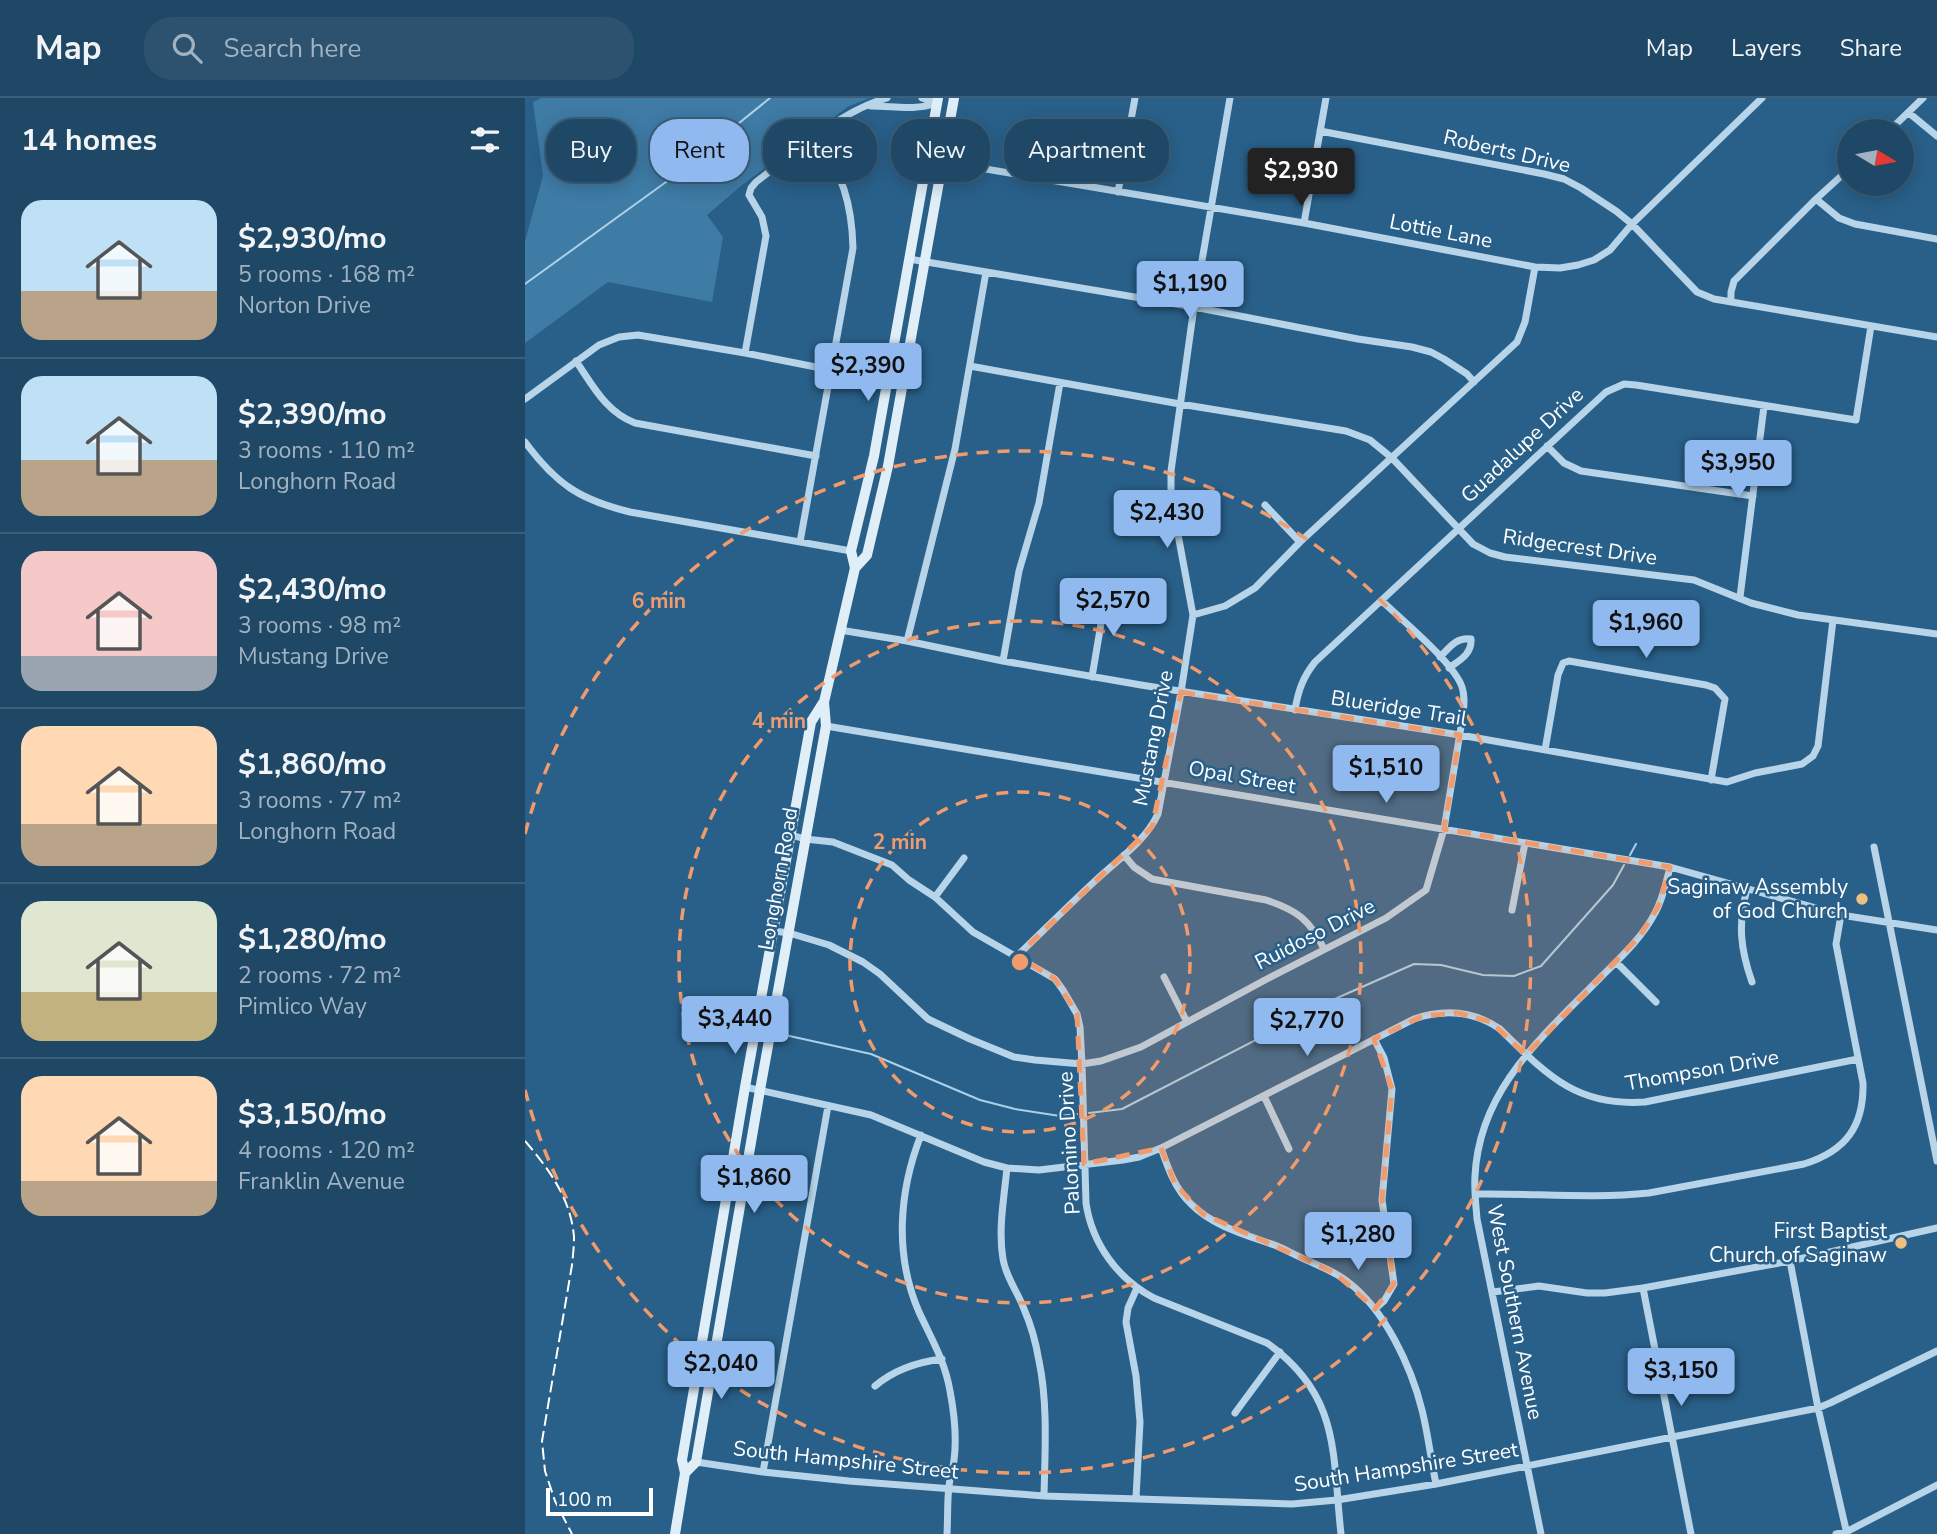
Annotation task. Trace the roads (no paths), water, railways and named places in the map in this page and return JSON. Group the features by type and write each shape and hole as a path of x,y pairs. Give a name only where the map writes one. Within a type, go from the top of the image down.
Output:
{"main road":[{"name":"Longhorn Road","path":"950,119 954,98"},
{"name":"Longhorn Road","path":"934,119 937,101"},
{"name":"Longhorn Road","path":"696,1462 826,726 824,702 855,568 851,551 874,456 923,182"},
{"name":"Longhorn Road","path":"855,568 867,555 888,466 939,182"},
{"name":"Longhorn Road","path":"675,1534 685,1473 682,1460 745,1087 811,723 824,702"},
{"path":"695,1378 709,1381"},
{"path":"685,1473 696,1462"}],"street":[{"path":"840,119 887,98"},
{"path":"922,98 937,101"},
{"path":"1118,192 1135,98"},
{"name":"Mustang Drive","path":"1017,956 1152,827 1158,814 1193,615 1171,492 1171,471 1194,307 1230,98"},
{"path":"1304,223 1325,98"},
{"name":"Lottie Lane","path":"990,170 1304,223 1535,267 1560,268 1594,260 1610,250 1632,224 1762,98"},
{"path":"1902,119 1923,98"},
{"path":"866,106 912,109 924,108 937,101"},
{"path":"1909,113 1937,136"},
{"name":"Roberts Drive","path":"1320,131 1564,179 1616,211 1632,224 1696,292 1714,299 1937,337"},
{"path":"745,353 766,236 762,217 749,195 751,188 763,177"},
{"path":"1731,302 1734,281 1837,179"},
{"path":"800,542 853,248 851,216 841,182"},
{"path":"1816,199 1839,218 1855,224 1937,239"},
{"path":"909,259 1412,347 1444,359 1474,382"},
{"path":"1193,615 1225,606 1255,588 1300,542 1517,342 1522,334 1535,267"},
{"path":"907,641 954,449 986,272"},
{"name":"Guadalupe Drive","path":"1294,710 1298,691 1315,662 1606,392 1624,384 1856,420 1871,326"},
{"path":"525,399 608,340 628,335 745,353 831,370"},
{"path":"576,361 602,400 617,414 635,423 816,456"},
{"name":"Ridgecrest Drive","path":"970,366 1346,431 1370,440 1392,458 1473,544 1490,553 1694,580 1751,603 1798,615 1937,634"},
{"path":"1003,661 1019,571 1039,503 1060,383"},
{"path":"1740,597 1764,407"},
{"path":"525,442 558,479 570,489 597,503 630,512 851,551"},
{"path":"1547,446 1564,463 1581,471 1753,496"},
{"path":"1265,505 1300,542"},
{"path":"1092,677 1106,594"},
{"name":"Ruidoso Drive","path":"774,931 829,945 863,962 880,974 928,1019 970,1039 1014,1057 1082,1064 1101,1061 1141,1047 1386,918 1426,890 1444,829 1464,698 1459,679 1382,601"},
{"name":"Blueridge Trail","path":"840,630 1092,677 1460,735 1727,782 1755,773 1801,764 1813,756 1818,746 1833,620"},
{"path":"1440,657 1455,642 1464,638 1471,639 1472,647 1468,653 1449,668"},
{"path":"1545,750 1558,675 1563,663 1569,660 1715,688 1725,699 1711,780"},
{"name":"Opal Street","path":"826,726 1670,867 1840,915 1937,930"},
{"name":"Palomino Drive","path":"791,835 833,842 892,865 935,897 973,932 1055,979 1077,1014 1080,1027 1084,1164 1088,1216 1096,1239 1110,1261 1137,1288 1154,1298 1259,1338 1280,1352 1306,1378 1323,1408 1330,1432 1341,1534"},
{"path":"1512,909 1525,843"},
{"path":"1874,846 1937,1161"},
{"path":"1124,855 1134,867 1152,879 1282,905 1307,921 1325,949"},
{"path":"935,897 964,858"},
{"name":"West Southern Avenue","path":"1541,1534 1478,1219 1475,1194 1476,1161 1486,1121 1500,1089 1526,1055 1640,936 1654,915 1670,867"},
{"path":"1747,889 1740,920 1740,937 1745,964 1752,982"},
{"path":"1475,1194 1649,1194 1804,1164 1823,1158 1842,1145 1860,1114 1863,1083 1836,944 1840,915"},
{"path":"1616,962 1656,1002"},
{"path":"1164,977 1187,1022"},
{"name":"Thompson Drive","path":"745,1087 871,1115 984,1162 1007,1168 1039,1170 1139,1157 1423,1016 1458,1013 1491,1022 1553,1078 1573,1090 1602,1101 1645,1102 1858,1059"},
{"path":"1374,1039 1384,1058 1392,1088 1382,1200 1394,1284 1384,1301 1375,1309"},
{"path":"1264,1096 1289,1149"},
{"path":"762,1472 828,1106"},
{"path":"921,1135 905,1184 903,1251 911,1292 942,1359 951,1393 954,1458 949,1488 947,1534"},
{"path":"1161,1148 1175,1184 1190,1204 1203,1214 1215,1222 1335,1273 1375,1309 1412,1379 1422,1411 1436,1484"},
{"path":"1007,1168 1000,1238 1003,1261 1010,1282 1024,1306 1040,1363 1045,1429 1044,1496"},
{"path":"1493,1292 1539,1286 1587,1293 1643,1288 1790,1261 1937,1228"},
{"path":"1790,1261 1818,1408 1846,1533"},
{"path":"1136,1498 1140,1422 1136,1376 1126,1322 1128,1308 1137,1288"},
{"path":"1643,1288 1691,1534"},
{"name":"South Hampshire Street","path":"696,1462 849,1481 1044,1496 1279,1504 1337,1500 1436,1484 1818,1408 1937,1351"},
{"path":"1235,1413 1280,1352"},
{"path":"875,1386 889,1375 922,1362 942,1359"},
{"path":"1836,1534 1846,1533 1937,1485"}],"waterway":[{"path":"525,284 666,182 770,98"},
{"path":"1630,855 1636,844"},
{"path":"1089,1113 1122,1109 1337,998 1414,964 1441,965 1483,975 1514,976 1541,966 1613,885 1624,865"},
{"path":"785,1035 871,1054 980,1100 1060,1116 1077,1114"}],"railway":[{"path":"525,1141 564,1197 574,1237 572,1265 542,1441 545,1471 555,1501 572,1534"}],"place":[{"name":"Saginaw Assembly of God Church","path":"1862,899"},
{"name":"First Baptist Church of Saginaw","path":"1901,1243"}]}
